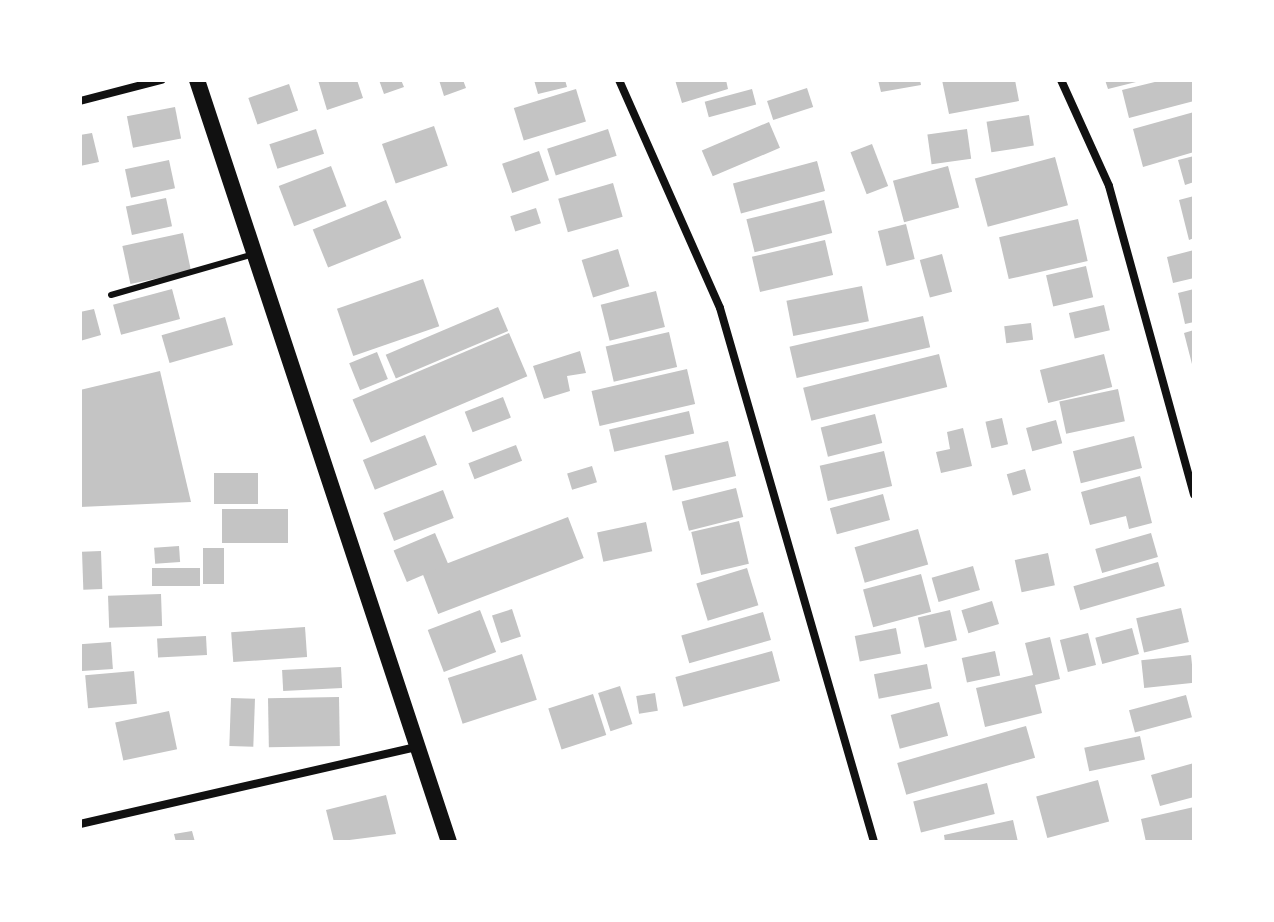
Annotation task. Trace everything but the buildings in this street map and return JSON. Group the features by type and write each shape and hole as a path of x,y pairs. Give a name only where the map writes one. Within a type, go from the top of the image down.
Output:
{"main road":[{"path":"197,80 449,842"}],"street":[{"path":"80,101 161,80"},
{"path":"619,80 720,308 874,842"},
{"path":"1061,80 1109,186 1194,494"},
{"path":"80,824 418,747"}],"lane":[{"path":"111,295 255,254"}]}
